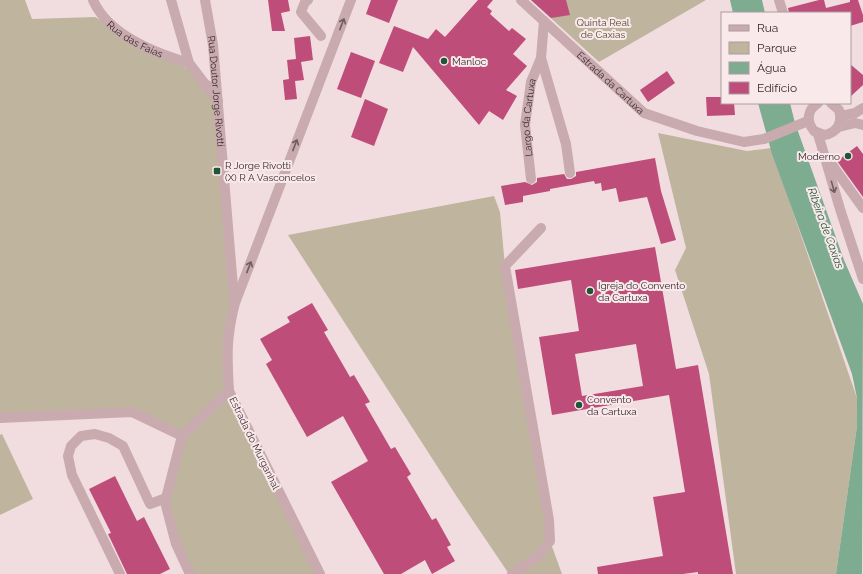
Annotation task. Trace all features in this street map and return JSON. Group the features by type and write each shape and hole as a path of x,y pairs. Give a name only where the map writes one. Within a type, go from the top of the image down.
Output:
{"street":[{"name":"Rua das Faias","path":"93,0 100,14 117,31 167,56 189,63"},
{"path":"171,0 189,63 218,101"},
{"name":"Rua Doutor Jorge Rivotti","path":"205,0 214,44 235,303"},
{"path":"308,0 305,2 301,12 321,36"},
{"path":"235,303 351,0"},
{"name":"Estrada da Cartuxa","path":"521,0 644,113 697,131 744,142 764,139 804,122"},
{"path":"779,0 783,12"},
{"name":"Largo da Cartuxa","path":"531,180 526,125 531,82 541,58 544,21"},
{"name":"Largo da Cartuxa","path":"541,58 566,144 570,173"},
{"path":"815,104 804,122 818,134 830,134 846,124 863,124"},
{"path":"833,104 836,106 841,116 839,127"},
{"path":"841,116 863,108"},
{"path":"818,134 840,209 863,279"},
{"path":"822,150 836,173 860,205"},
{"path":"840,209 841,202 846,198 851,198 860,205"},
{"path":"512,574 536,558 550,541 549,520 505,266 541,228"},
{"name":"Estrada do Murganhal","path":"235,303 228,330 227,358 230,391 320,574"},
{"path":"190,574 176,544 165,502 182,436 230,391"},
{"path":"0,418 132,412 182,436"},
{"path":"120,574 72,475 68,456 70,446 81,436 95,434 109,438 123,446 150,504 166,498"}],"green space":[{"path":"0,0 25,0 32,19 95,17 217,85 235,303 229,391 318,574 190,574 165,502 182,436 132,412 0,418"},
{"name":"Quinta Real de Caxias","path":"531,0 706,0 599,62"},
{"path":"658,133 747,151 771,148 857,398 857,426 836,574 736,574 709,374 675,270 686,248"},
{"path":"494,196 500,212 505,266 550,541 562,574 509,574 457,497 288,235"},
{"path":"2,434 33,499 0,515 0,435"}],"water":[{"path":"730,0 762,0 765,12 733,12"},
{"name":"Ribeira de Caxias","path":"758,104 790,104 795,123 844,260 863,304 862,574 836,574 857,426 857,398 852,374 772,154"}],"building":[{"path":"268,0 288,0 290,11 281,13 285,31 272,31"},
{"path":"371,0 398,0 389,23 366,14"},
{"path":"478,0 493,0 487,7 492,11 490,14 509,31 512,28 526,39 513,54 527,66 506,90 517,96 503,120 489,111 479,125 413,47 403,72 379,63 394,26 428,39 436,29 445,37"},
{"path":"531,0 566,0 570,15 551,18"},
{"path":"819,0 824,0 826,8 850,2 850,0 858,0 863,15 863,22 851,26 851,12 789,12 788,8"},
{"path":"310,36 313,60 301,62 304,80 295,81 297,99 285,100 283,80 289,79 287,60 296,59 294,38"},
{"path":"351,52 375,61 361,98 337,89"},
{"path":"851,65 863,75 863,85 851,96"},
{"path":"667,71 675,83 648,102 640,90"},
{"path":"706,97 721,97 721,104 734,104 735,115 707,116"},
{"path":"365,99 388,109 374,146 351,137"},
{"path":"857,146 863,154 863,197 837,161"},
{"path":"655,158 661,191 676,240 661,244 647,197 619,202 616,188 602,191 601,183 595,184 594,181 550,189 550,191 523,196 523,202 505,205 501,186 525,182 532,185 537,182 537,178 564,174 567,179 571,179 576,176 576,172"},
{"name":"Convento da Cartuxa","path":"655,247 676,369 698,365 733,574 698,574 698,572 683,574 598,574 597,567 663,556 653,497 685,492 669,395 552,415 539,337 579,331 571,280 518,289 515,270","holes":["636,344 643,386 582,396 575,354"]},
{"path":"312,303 328,330 324,332 350,377 354,375 370,402 365,404 391,449 395,447 411,474 407,477 432,520 436,518 451,545 447,547 455,561 432,574 425,560 401,574 384,574 331,482 368,461 343,416 307,437 266,364 272,360 260,339 290,322 287,317"},
{"path":"115,476 137,521 144,517 170,569 160,574 127,574 108,534 111,533 89,489"}],"place":[{"name":"Manloc","path":"444,61"},
{"name":"Moderno","path":"848,156"},
{"name":"R Jorge Rivotti (X) R A Vasconcelos","path":"217,171"},
{"name":"Igreja do Convento da Cartuxa","path":"590,291"},
{"name":"Convento da Cartuxa","path":"579,405"}]}
